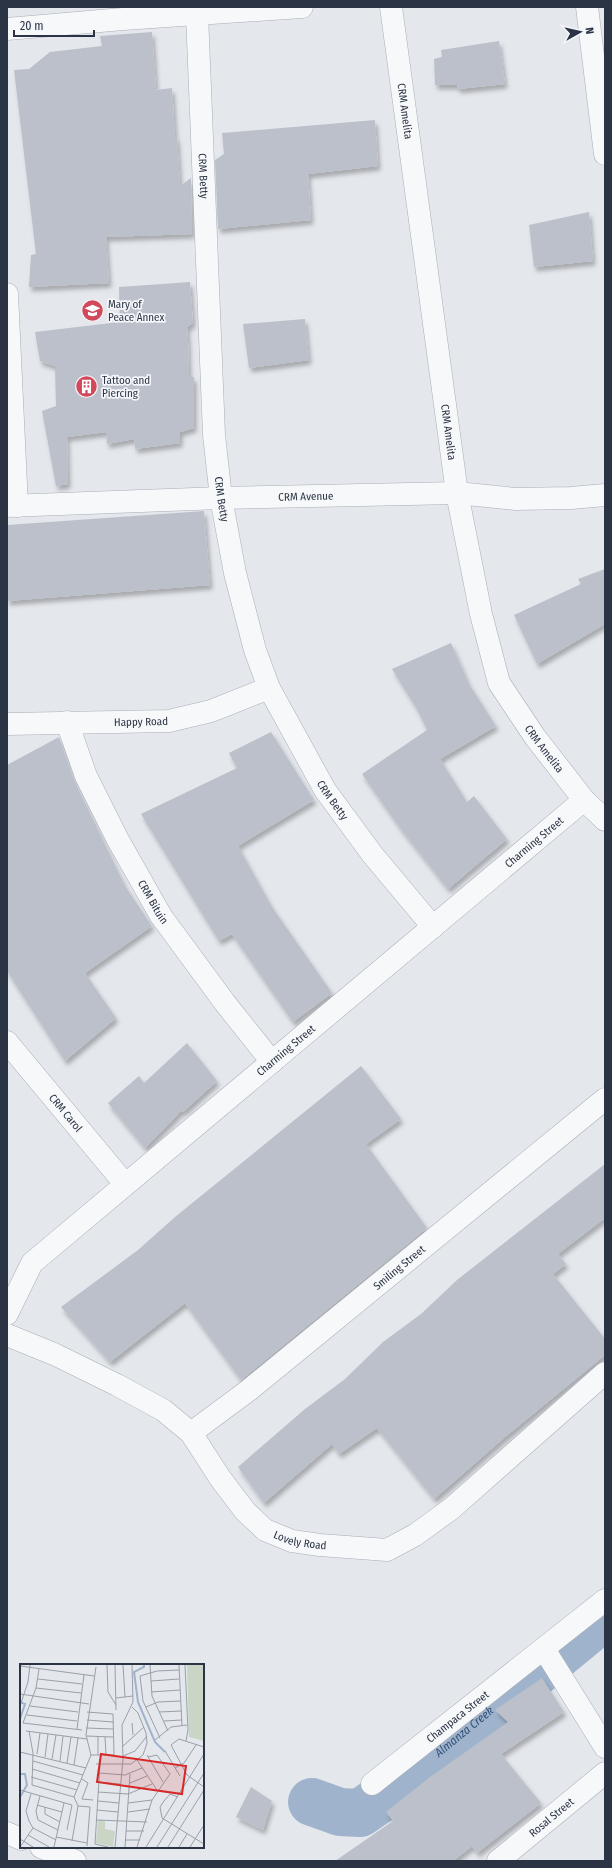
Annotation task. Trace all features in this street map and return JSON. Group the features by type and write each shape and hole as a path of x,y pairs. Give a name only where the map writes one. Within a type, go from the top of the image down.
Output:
{"street":[{"path":"7,29 302,7"},
{"name":"CRM Amelita","path":"391,7 457,493 481,614 499,683 535,737 584,800 605,820"},
{"path":"587,7 602,112 605,154"},
{"name":"CRM Betty","path":"198,14 214,435 222,498 235,573 255,650 269,688 325,790 372,854 433,927"},
{"path":"7,294 12,506"},
{"name":"CRM Avenue","path":"12,506 222,498 457,493 516,499 571,498 605,495"},
{"name":"Happy Road","path":"7,724 169,721 211,711 269,688"},
{"name":"CRM Bituin","path":"67,722 86,776 118,840 160,916 224,1003 272,1062"},
{"name":"Charming Street","path":"7,1314 32,1263 584,800"},
{"name":"CRM Carol","path":"7,1042 126,1184"},
{"name":"Smiling Street","path":"190,1433 249,1390 605,1099"},
{"name":"Lovely Road","path":"7,1336 54,1354 117,1385 163,1410 190,1433 220,1478 245,1511 265,1530 292,1541 320,1545 387,1550 415,1535 451,1509 605,1373"},
{"name":"Champaca Street","path":"372,1784 605,1600"},
{"path":"544,1649 605,1747"},
{"name":"Rosal Street","path":"498,1861 605,1773"},
{"path":"7,1833 20,1838"},
{"path":"43,1848 74,1861"}],"building":[{"path":"152,32 156,90 172,88 180,186 191,178 192,234 106,237 109,283 29,287 31,255 36,254 14,70 29,69 50,52 102,46 100,36"},
{"path":"499,41 505,84 458,89 457,85 435,85 434,59 442,57 441,50"},
{"path":"375,120 378,166 308,174 311,220 218,229 215,160 224,154 222,133"},
{"path":"589,212 593,261 534,267 529,225"},
{"path":"190,282 193,323 187,327 189,377 194,377 194,428 180,432 180,443 135,449 134,439 107,444 106,432 67,437 68,484 56,486 42,411 56,406 55,366 40,361 35,332 120,322 119,287"},
{"path":"305,319 309,360 249,368 243,324"},
{"path":"204,511 210,585 7,601 7,525"},
{"path":"605,569 605,624 537,664 514,615 581,584 578,579"},
{"path":"451,643 469,684 496,726 440,759 467,802 474,796 507,839 448,889 400,828 362,774 427,730 417,709 392,669"},
{"path":"271,732 314,800 238,846 272,907 332,993 293,1022 232,934 219,941 141,814 237,768 229,753"},
{"path":"59,737 74,780 125,886 152,926 85,973 116,1018 65,1061 7,971 7,765"},
{"path":"187,1043 217,1081 183,1112 182,1110 145,1148 108,1103 139,1076 144,1083"},
{"path":"361,1066 401,1119 366,1144 427,1228 241,1380 185,1303 110,1362 61,1307 138,1250 175,1217"},
{"path":"605,1164 605,1218 558,1254 566,1264 553,1274 605,1339 605,1355 505,1437 434,1499 377,1428 339,1454 332,1444 264,1503 238,1467 305,1409 345,1379 383,1342 421,1314 457,1280"},
{"path":"542,1678 564,1712 501,1754 541,1803 477,1853 472,1846 453,1861 335,1861 393,1821 386,1812 430,1777 508,1722 495,1710"},
{"path":"251,1787 272,1801 263,1830 236,1817"}],"waterway":[{"name":"Almanza Creek","path":"312,1802 340,1812 360,1813 392,1791 605,1616"}],"place":[{"name":"Mary of Peace Annex","path":"93,310"},
{"name":"Tattoo and Piercing","path":"86,386"}]}
